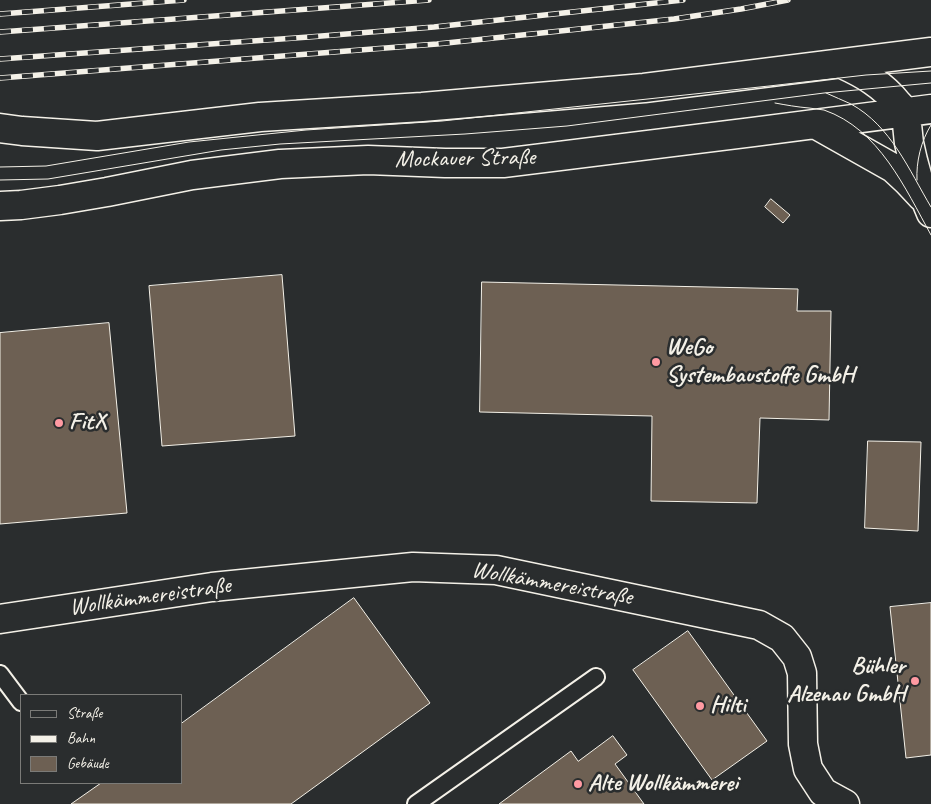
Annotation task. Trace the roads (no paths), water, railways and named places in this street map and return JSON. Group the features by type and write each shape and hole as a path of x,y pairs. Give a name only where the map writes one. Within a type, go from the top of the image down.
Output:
{"main road":[{"path":"0,128 22,132 97,136 260,117 422,107 644,88 931,52"},
{"path":"842,64 866,75 894,98 918,111"},
{"path":"928,206 913,161 918,111 931,92"},
{"name":"Mockauer Straße","path":"0,206 21,206 107,192 192,175 280,164 368,160 445,164 504,163 918,111"},
{"path":"815,124 893,168 908,181 928,206"},
{"name":"Wollkämmereistraße","path":"3,624 212,587 413,567 496,570 580,586 759,625 782,638 797,657 802,673 803,744 808,769 823,792 845,804"}],"lane":[{"path":"0,674 20,701"},
{"path":"416,804 596,677"}],"tram line":[{"path":"0,167 46,166 189,142 306,130 442,121 866,75 931,71"},
{"path":"0,180 48,179 221,150 280,144 465,134 567,126 824,93 931,83"},
{"path":"826,93 851,104 877,124 898,150 931,207"},
{"path":"775,103 824,110 843,119 860,131 888,162 911,198 931,235"},
{"path":"917,180 920,152 924,138 931,125"}],"railway":[{"path":"0,14 184,0"},
{"path":"0,32 429,0"},
{"path":"0,59 434,27 683,0"},
{"path":"0,78 437,44 674,19 788,0"}],"place":[{"name":"WeGo Systembaustoffe GmbH","path":"656,362"},
{"name":"FitX","path":"59,423"},
{"name":"Bühler Alzenau GmbH","path":"915,681"},
{"name":"Hilti","path":"700,706"},
{"name":"Alte Wollkämmerei","path":"578,784"}]}
